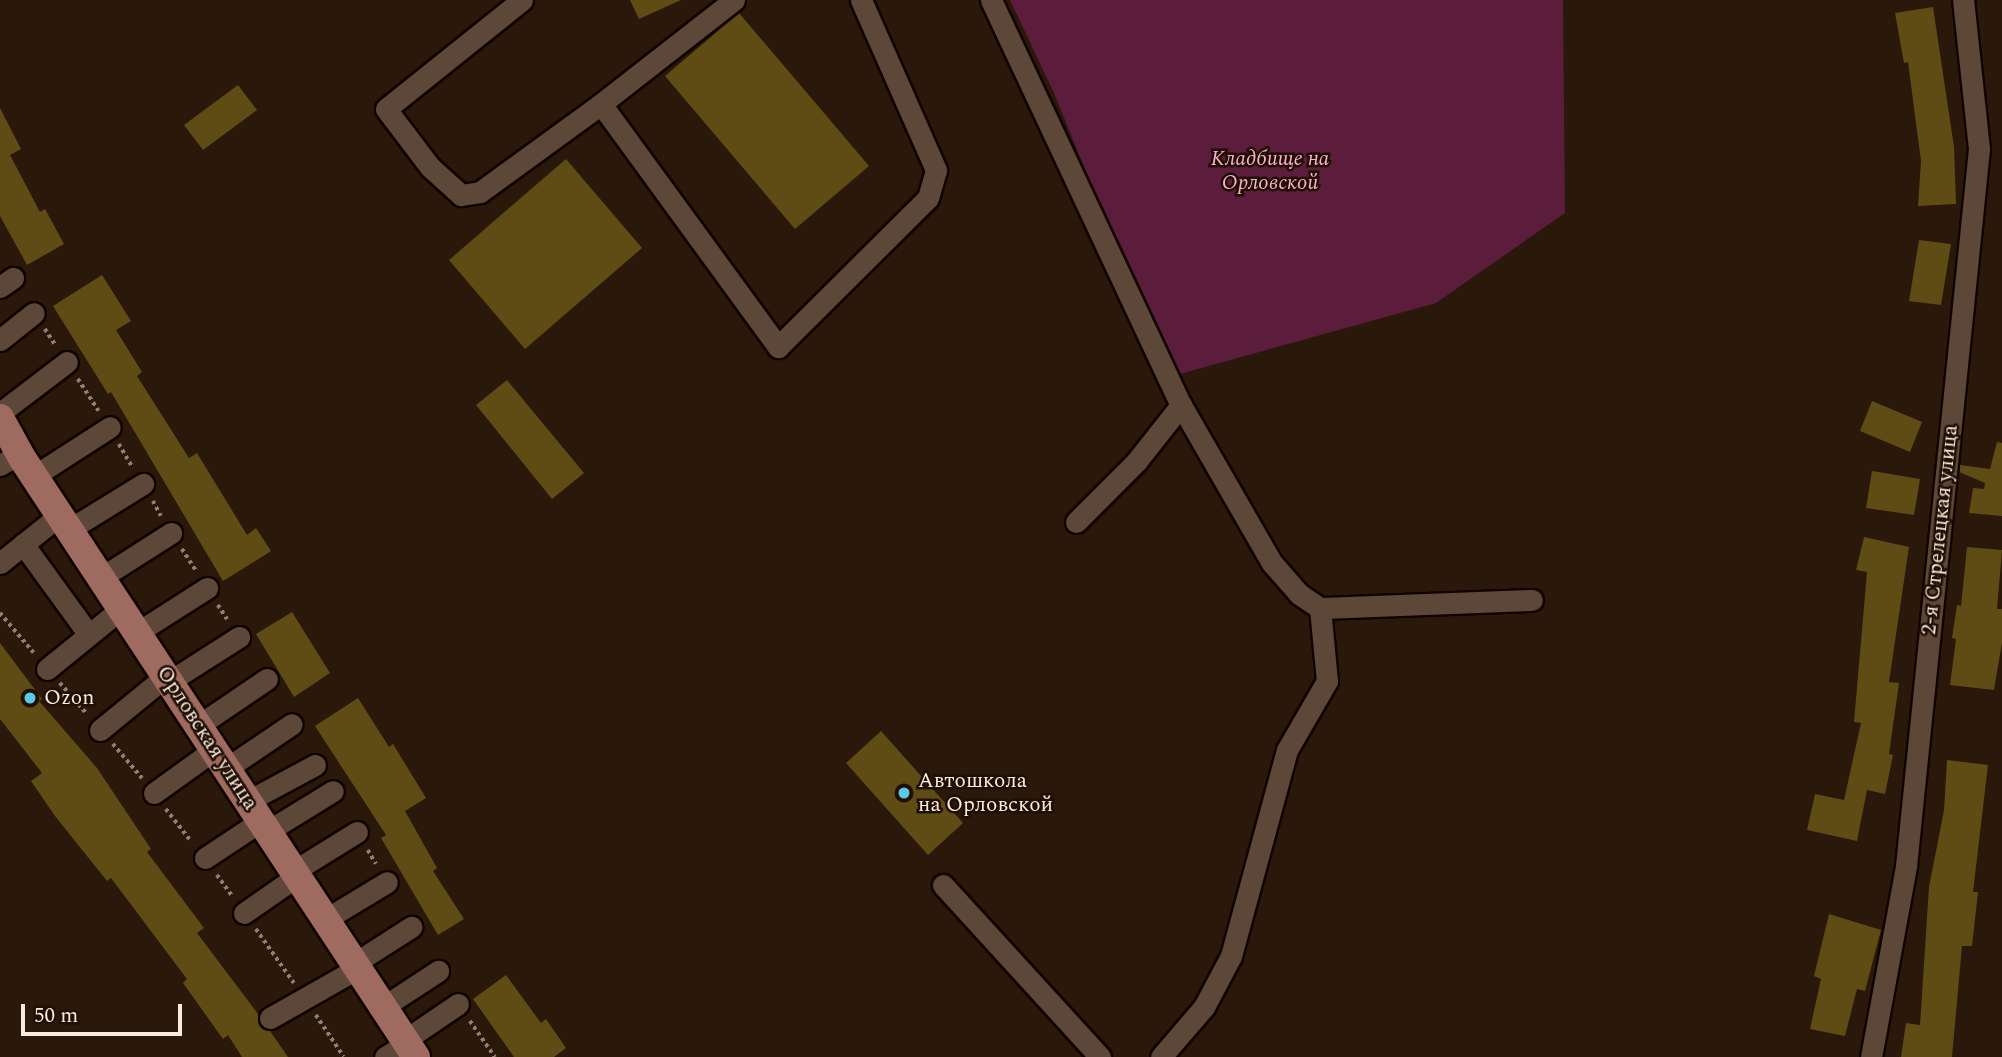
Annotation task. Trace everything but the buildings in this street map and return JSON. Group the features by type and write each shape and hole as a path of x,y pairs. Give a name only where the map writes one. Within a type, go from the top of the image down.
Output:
{"main road":[{"name":"Орловская улица","path":"0,416 18,465 66,522 383,1007 403,1049"}],"street":[{"path":"522,0 386,109 430,167 461,194 480,192 601,104 734,0"},
{"path":"601,104 778,347 928,198 936,170 861,0"},
{"path":"990,0 1181,405 1272,563 1299,594 1320,608 1532,600"},
{"name":"2-я Стрелецкая улица","path":"1871,1057 1906,866 1979,149 1964,0"},
{"path":"0,340 34,313"},
{"path":"0,416 67,362"},
{"path":"1076,522 1136,462 1181,405"},
{"path":"18,465 110,427"},
{"path":"0,563 23,544 143,484"},
{"path":"102,577 171,533"},
{"path":"23,544 89,635"},
{"path":"138,632 207,588"},
{"path":"47,669 122,608"},
{"path":"1161,1057 1204,1007 1231,956 1287,750 1326,681 1320,608"},
{"path":"100,730 168,678 239,637"},
{"path":"199,725 267,679"},
{"path":"154,793 292,724"},
{"path":"205,858 259,817 315,765"},
{"path":"259,817 333,791"},
{"path":"244,913 296,873 357,832"},
{"path":"326,919 387,882"},
{"path":"943,885 1100,1057"},
{"path":"270,1018 306,1000 411,927"},
{"path":"383,1007 438,971"},
{"path":"403,1049 458,1003"}],"path":[{"path":"0,613 154,793 205,858 344,1057"}],"green space":[{"name":"Кладбище на Орловской","path":"1010,0 1563,0 1565,213 1436,303 1169,377 1054,93"}],"place":[{"name":"Ozon","path":"30,698"},
{"name":"Автошкола на Орловской","path":"904,793"}]}
